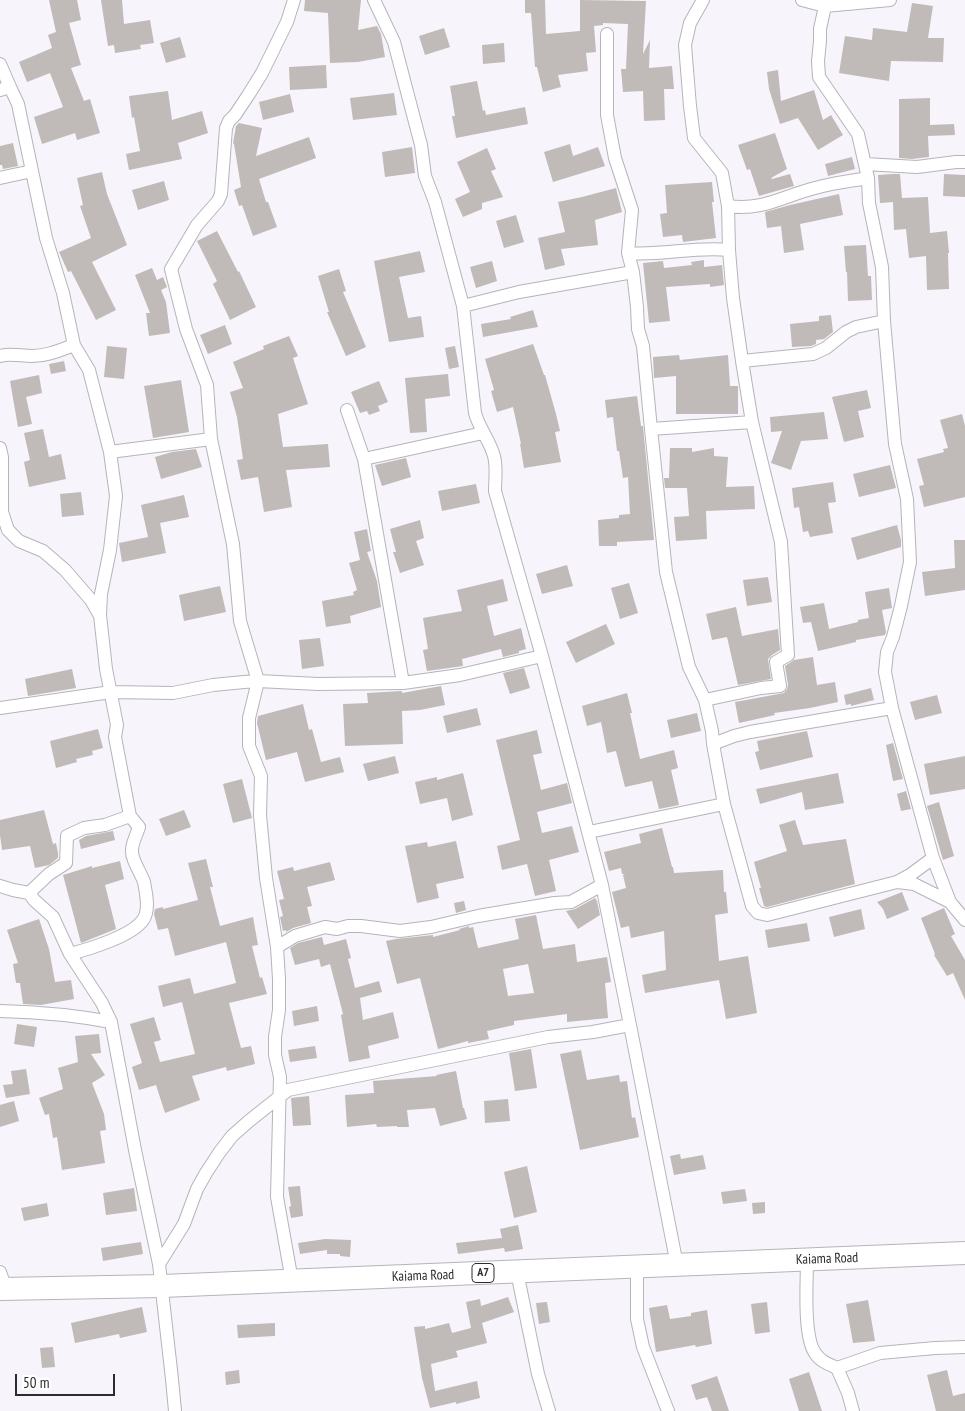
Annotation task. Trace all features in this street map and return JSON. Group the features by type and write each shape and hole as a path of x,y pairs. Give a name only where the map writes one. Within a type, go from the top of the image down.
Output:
{"highway":[{"name":"Kaiama Road","path":"2,1283 160,1275 292,1281 965,1254"}],"street":[{"path":"292,1281 277,1197 280,1077 275,1055 275,1037 279,1010 277,947 266,878 260,816 261,776 249,746 249,718 258,681 240,621 233,544 211,439 207,385 186,329 171,270 197,225 218,201 221,194 226,128 262,73 288,22 294,0"},
{"path":"374,0 394,42 421,145 425,176 435,202 463,306 475,412 494,454 495,491 542,656 602,885 677,1265"},
{"path":"703,0 690,24 685,45 694,138 722,173 728,206 733,298 742,361 752,422 781,542 788,656 776,662 780,686 761,688 705,700"},
{"path":"802,0 825,3 890,0"},
{"path":"825,3 820,29 819,77 858,134 868,178 869,203 882,268 884,321 895,444 907,499 910,562 893,637 886,652 885,672 892,708 933,858 950,902 965,920"},
{"path":"608,34 606,115 615,158 632,210 628,253 633,272 638,329 643,346 666,572 689,667 705,700 724,804 752,906 758,913 767,915 897,882 933,858"},
{"path":"0,64 5,89 18,104 46,238 63,293 74,344 89,370 110,452 116,496 110,550 101,594 100,615 106,668 117,725 114,737 130,816 139,828 132,851 143,880 147,905 143,920 134,929 111,942 70,954"},
{"path":"865,164 917,167 965,162"},
{"path":"0,178 32,171"},
{"path":"728,206 740,208 756,206 814,188 868,178"},
{"path":"628,253 645,254 713,248 729,250"},
{"path":"463,306 519,292 633,272"},
{"path":"742,361 813,354 826,348 846,332 856,327 884,321"},
{"path":"0,356 6,354 31,356 48,354 74,344"},
{"path":"347,410 364,459 403,683"},
{"path":"651,429 752,422"},
{"path":"364,459 483,433"},
{"path":"110,452 211,439"},
{"path":"0,448 2,457 2,512 8,530 19,541 43,551 65,570 91,600 100,615"},
{"path":"0,708 111,692 173,693 213,685 258,681 318,684 403,683 460,676 542,656"},
{"path":"713,744 750,732 892,708"},
{"path":"589,832 724,804"},
{"path":"0,886 29,892 49,874 66,863 68,836 84,828 105,825 130,816"},
{"path":"897,882 914,884 950,902"},
{"path":"277,947 295,936 325,927 337,929 348,926 361,926 400,931 431,927 478,916 571,902 602,885"},
{"path":"29,892 34,900 53,917 70,954 98,997 111,1022 160,1275 175,1411"},
{"path":"0,1011 81,1016 111,1022"},
{"path":"160,1275 184,1224 197,1189 219,1153 232,1136 288,1090 548,1037 593,1032 630,1025"},
{"path":"807,1260 808,1335 814,1352 824,1362 837,1368 848,1393 853,1411"},
{"path":"637,1267 637,1319 643,1347 668,1411"},
{"path":"517,1272 538,1374 549,1411"},
{"path":"837,1368 880,1353 965,1347"}],"building":[{"path":"49,0 77,0 81,20 69,23 81,65 71,68 84,101 90,99 100,133 77,140 75,133 42,144 34,117 63,107 50,73 27,82 19,62 52,48 48,35 56,32"},
{"path":"101,0 122,0 124,24 150,20 154,43 140,45 141,49 115,53 114,45 108,46"},
{"path":"305,0 361,0 358,30 377,26 381,34 385,57 358,62 330,63 328,13 304,11"},
{"path":"525,0 545,0 546,34 580,31 580,0 646,1 643,54 650,40 649,68 672,66 674,89 664,89 665,120 644,121 643,91 623,92 621,69 626,69 628,24 603,23 603,25 594,26 596,52 586,53 588,71 558,75 561,87 543,92 537,67 535,67 531,13 525,13"},
{"path":"912,3 933,6 928,38 944,38 943,62 891,61 889,81 839,73 845,36 872,40 873,28 907,32"},
{"path":"444,28 450,47 425,55 419,36"},
{"path":"180,37 186,57 166,63 160,43"},
{"path":"504,43 505,62 483,64 482,45"},
{"path":"326,65 327,88 290,90 289,67"},
{"path":"778,70 781,101 814,90 823,120 831,115 843,135 818,150 798,118 780,124 769,89 767,72"},
{"path":"477,81 483,111 485,110 486,115 525,107 528,124 456,138 452,116 455,116 450,86"},
{"path":"168,91 172,120 202,111 208,133 178,143 182,159 129,170 126,154 140,151 129,96"},
{"path":"394,93 397,115 353,120 350,98"},
{"path":"290,94 294,112 263,120 259,102"},
{"path":"930,98 930,125 954,124 955,135 928,136 929,157 899,158 899,99"},
{"path":"239,123 262,128 256,156 309,137 316,158 259,179 266,202 268,202 277,227 253,236 242,205 239,206 234,190 241,187 233,143 236,126"},
{"path":"775,133 787,169 771,178 790,174 794,186 759,196 750,169 747,170 738,145"},
{"path":"13,143 18,166 3,169 2,165 0,165 0,146"},
{"path":"570,144 573,156 598,147 605,166 553,182 544,152"},
{"path":"412,147 415,173 385,177 382,152"},
{"path":"487,148 496,169 491,171 503,197 482,203 482,209 463,217 455,199 470,192 457,162"},
{"path":"852,157 855,169 828,176 825,164"},
{"path":"102,172 107,194 127,245 92,262 116,310 96,320 71,271 68,272 59,252 91,238 80,206 83,205 77,178"},
{"path":"900,174 902,198 928,197 930,233 947,231 949,289 927,290 926,256 909,258 906,229 894,230 893,202 880,203 878,175"},
{"path":"944,174 965,175 965,197 943,196"},
{"path":"164,181 169,200 138,210 132,190"},
{"path":"712,182 716,238 683,242 682,235 663,237 660,214 667,213 665,185"},
{"path":"616,188 622,212 595,220 598,245 561,249 565,265 545,270 538,238 565,232 558,202"},
{"path":"839,194 843,215 800,224 804,250 784,253 781,226 767,228 765,212"},
{"path":"516,215 524,242 504,248 496,221"},
{"path":"217,231 256,307 230,320 213,284 217,281 197,241"},
{"path":"866,245 868,276 871,276 872,300 848,301 844,246"},
{"path":"420,251 425,272 399,277 408,318 421,316 424,337 389,342 374,261"},
{"path":"704,260 704,267 722,265 724,285 710,287 710,284 666,287 670,321 649,323 643,263 663,261 664,268 692,265 691,262"},
{"path":"492,261 497,281 476,288 470,267"},
{"path":"152,268 157,280 163,277 167,287 161,290 166,302 170,333 149,336 146,313 150,313 135,275"},
{"path":"339,269 346,291 343,292 366,347 346,356 327,312 329,312 318,276"},
{"path":"533,310 538,327 483,337 481,324 511,319 510,317"},
{"path":"831,315 833,332 824,339 816,340 816,344 811,346 792,347 790,324 819,321 819,316"},
{"path":"225,325 232,344 208,354 200,335"},
{"path":"289,336 298,356 293,358 308,404 278,414 283,447 328,444 330,467 286,470 292,507 264,512 258,477 241,480 237,460 243,459 237,417 230,392 243,388 233,362 264,349 263,346"},
{"path":"533,344 545,375 556,414 560,431 555,432 561,462 524,468 513,407 497,412 491,391 494,390 485,359"},
{"path":"107,346 127,348 124,379 104,377"},
{"path":"455,346 459,367 449,369 445,348"},
{"path":"679,355 680,360 728,355 730,386 738,386 738,414 676,414 676,376 654,378 653,357"},
{"path":"64,361 66,371 51,374 49,364"},
{"path":"448,374 450,396 425,399 427,432 410,433 405,378"},
{"path":"39,375 42,393 26,397 32,424 18,427 10,381"},
{"path":"181,380 189,432 153,438 144,386"},
{"path":"379,381 388,402 378,406 380,411 369,415 367,411 360,413 351,392"},
{"path":"867,390 871,408 858,411 864,437 844,442 832,397"},
{"path":"637,396 641,426 643,426 654,540 617,542 617,546 599,546 598,520 619,518 619,515 630,514 628,477 623,478 619,451 617,451 613,417 607,418 605,400"},
{"path":"824,412 828,439 801,441 791,470 771,463 782,431 771,432 770,417"},
{"path":"962,414 965,426 965,497 924,507 919,486 924,485 917,459 944,452 943,449 948,448 940,420"},
{"path":"43,429 49,457 61,454 66,479 29,487 24,462 30,460 24,433"},
{"path":"670,448 692,448 692,452 714,448 714,456 728,457 726,487 754,486 755,509 706,511 707,539 676,541 674,517 689,516 687,488 665,488 664,478 669,478"},
{"path":"196,449 202,467 161,479 155,457 172,452"},
{"path":"406,458 411,477 382,486 375,465"},
{"path":"890,465 896,488 859,497 853,474"},
{"path":"833,482 836,502 828,503 833,533 810,537 808,531 803,532 799,507 794,508 792,488"},
{"path":"476,484 480,503 442,511 438,491"},
{"path":"81,492 84,515 62,517 60,494"},
{"path":"184,495 189,517 160,523 166,553 122,562 119,543 148,537 141,505"},
{"path":"420,520 424,538 416,541 424,565 400,573 393,552 396,552 390,529"},
{"path":"897,525 901,547 857,560 851,538"},
{"path":"367,529 371,551 367,552 377,581 381,607 350,616 351,623 326,627 322,601 354,595 353,592 357,590 349,563 360,560 354,532"},
{"path":"954,540 965,540 965,590 925,596 922,572 955,568"},
{"path":"567,565 573,586 542,594 536,574"},
{"path":"768,577 772,602 747,606 743,580"},
{"path":"503,579 508,601 487,606 494,636 521,628 526,649 503,657 501,649 462,659 463,666 427,671 423,650 428,649 423,618 462,611 457,590"},
{"path":"629,583 638,613 620,619 611,588"},
{"path":"220,586 226,612 184,621 179,595"},
{"path":"889,588 892,608 882,610 885,635 856,640 856,642 818,651 811,622 803,623 800,607 824,603 829,629 869,618 865,592"},
{"path":"736,607 742,636 778,629 780,650 768,659 771,679 738,685 727,637 712,640 706,614"},
{"path":"606,624 615,644 576,663 566,642"},
{"path":"320,638 324,666 302,669 299,640"},
{"path":"813,657 817,685 835,682 838,702 774,713 775,715 739,723 735,702 784,693 788,685 785,666 794,660"},
{"path":"524,668 530,688 510,694 503,673"},
{"path":"72,669 76,688 28,696 25,679"},
{"path":"441,686 445,705 402,711 403,744 345,746 343,704 368,703 367,693 402,691 402,693"},
{"path":"871,688 874,700 851,706 851,704 846,705 844,695"},
{"path":"627,693 640,759 674,750 678,768 671,770 679,805 659,809 652,781 625,787 616,751 607,753 601,722 587,726 582,706"},
{"path":"937,695 942,713 915,720 910,702"},
{"path":"303,704 309,730 312,729 321,762 340,757 344,772 305,782 297,752 266,760 257,723 258,716"},
{"path":"477,708 481,725 447,733 443,716"},
{"path":"697,713 701,731 671,738 667,720"},
{"path":"98,729 103,748 92,751 93,755 76,759 77,762 56,768 50,741"},
{"path":"537,730 542,753 533,755 541,790 567,783 572,803 537,812 542,833 572,826 579,852 549,860 556,891 535,896 527,864 502,870 497,846 520,840 496,740"},
{"path":"807,731 813,757 760,770 755,752 759,751 757,741"},
{"path":"893,743 903,779 893,781 886,745"},
{"path":"395,756 399,773 368,781 363,764"},
{"path":"965,756 965,789 930,795 924,764"},
{"path":"463,773 473,815 452,821 447,798 420,804 415,782 437,777 437,780"},
{"path":"838,773 844,803 805,810 802,792 760,804 756,789"},
{"path":"242,779 252,818 233,823 223,784"},
{"path":"906,791 911,809 901,811 897,794"},
{"path":"939,802 954,856 943,860 927,806"},
{"path":"44,810 53,844 56,843 58,858 49,865 35,868 30,846 2,850 0,820"},
{"path":"184,810 191,827 166,836 159,819"},
{"path":"795,820 803,845 846,839 855,884 767,907 764,906 754,862 787,851 779,825"},
{"path":"662,828 674,873 723,870 724,892 726,892 728,913 715,915 719,961 748,956 757,1013 726,1019 719,980 645,993 642,975 666,970 664,931 631,938 629,926 621,928 612,892 626,888 623,875 625,874 622,874 621,868 609,871 604,852 641,843 639,834"},
{"path":"113,831 115,840 81,849 79,840 86,836"},
{"path":"456,841 464,878 436,884 439,898 417,903 405,846 427,842 428,847"},
{"path":"206,859 213,887 210,887 220,926 253,917 258,945 252,946 260,978 262,977 267,994 229,1003 241,1048 251,1046 255,1064 227,1071 226,1067 192,1076 200,1100 165,1113 156,1085 139,1090 132,1067 142,1063 130,1024 154,1017 161,1040 154,1042 160,1062 195,1054 182,1002 163,1007 158,986 190,978 194,994 236,983 226,942 175,956 168,928 158,930 154,914 155,909 163,907 163,909 198,900 188,863"},
{"path":"120,861 124,879 105,885 116,929 81,943 63,875 92,866 92,868"},
{"path":"330,862 335,880 307,887 312,906 307,907 311,923 286,932 286,930 283,931 280,917 283,916 279,900 284,899 277,871 293,867 294,871"},
{"path":"902,892 909,910 887,919 883,909 877,902"},
{"path":"595,898 600,915 578,929 566,911 575,909"},
{"path":"464,901 466,910 456,913 454,903"},
{"path":"944,908 955,934 951,936 965,960 965,1000 953,973 947,976 934,955 921,918"},
{"path":"861,909 865,929 834,937 829,917"},
{"path":"536,915 543,949 575,944 577,962 607,957 611,982 605,983 608,1018 567,1022 567,1014 514,1021 514,1025 487,1031 489,1039 468,1043 468,1041 438,1049 420,978 397,984 386,941 433,935 433,937 469,926 469,928 473,927 478,948 519,939 515,919","holes":["528,964 534,993 508,996 503,969"]},
{"path":"39,919 49,949 55,982 71,980 74,999 41,1005 23,1004 20,983 16,983 13,964 18,963 7,930"},
{"path":"807,923 810,941 768,948 765,930"},
{"path":"322,937 324,945 346,939 351,958 348,959 355,988 379,981 382,992 360,998 363,1020 393,1012 399,1038 368,1046 370,1058 349,1062 341,1015 343,1014 330,964 321,967 319,959 295,965 290,948 298,943"},
{"path":"317,1006 319,1021 294,1026 292,1011"},
{"path":"17,1024 37,1027 34,1047 14,1044"},
{"path":"99,1034 101,1053 91,1054 105,1075 92,1083 104,1114 106,1130 100,1131 105,1163 62,1170 57,1137 53,1138 49,1114 45,1115 39,1098 63,1089 58,1068 78,1062 75,1036"},
{"path":"315,1046 317,1058 290,1062 288,1050"},
{"path":"531,1049 537,1088 515,1091 509,1053"},
{"path":"581,1050 587,1080 619,1075 620,1082 627,1081 632,1118 635,1117 639,1137 580,1150 560,1054"},
{"path":"26,1069 30,1094 6,1098 3,1085 13,1084 11,1071"},
{"path":"456,1071 467,1119 440,1126 435,1108 407,1110 409,1127 377,1127 376,1124 347,1127 345,1095 374,1093 373,1081 437,1076"},
{"path":"309,1096 311,1125 293,1126 291,1098"},
{"path":"508,1099 510,1121 485,1123 484,1101"},
{"path":"14,1101 19,1121 0,1127 0,1105"},
{"path":"680,1154 681,1159 703,1155 706,1169 674,1175 670,1156"},
{"path":"527,1166 537,1212 514,1218 504,1172"},
{"path":"300,1186 303,1216 291,1218 288,1187"},
{"path":"134,1188 137,1211 106,1215 103,1193"},
{"path":"745,1189 747,1201 723,1204 721,1192"},
{"path":"765,1202 765,1213 753,1214 752,1203"},
{"path":"47,1203 49,1216 24,1221 21,1208"},
{"path":"518,1225 523,1249 505,1252 504,1248 458,1254 456,1243 502,1238 500,1229"},
{"path":"325,1239 351,1240 350,1257 340,1256 340,1254 327,1254 327,1250 300,1254 298,1243"},
{"path":"141,1242 143,1254 103,1261 101,1248"},
{"path":"508,1297 514,1312 482,1323 487,1343 456,1351 458,1357 431,1364 435,1391 477,1381 480,1398 430,1408 422,1378 414,1327 425,1326 425,1329 449,1323 452,1333 471,1328 466,1302 480,1299 481,1306"},
{"path":"868,1300 875,1341 853,1343 846,1304"},
{"path":"547,1302 550,1322 539,1324 536,1303"},
{"path":"767,1302 770,1332 755,1334 751,1304"},
{"path":"667,1305 670,1319 691,1316 691,1313 707,1310 712,1344 656,1352 649,1308"},
{"path":"142,1307 147,1332 120,1338 119,1334 75,1343 71,1323"},
{"path":"275,1323 275,1336 238,1338 237,1325"},
{"path":"53,1347 55,1367 42,1368 40,1348"},
{"path":"239,1370 240,1383 226,1385 225,1372"},
{"path":"947,1370 953,1396 965,1393 965,1411 936,1411 927,1375"},
{"path":"809,1372 822,1411 799,1411 789,1379"},
{"path":"717,1376 729,1411 712,1411 707,1397 696,1400 691,1385"}]}
